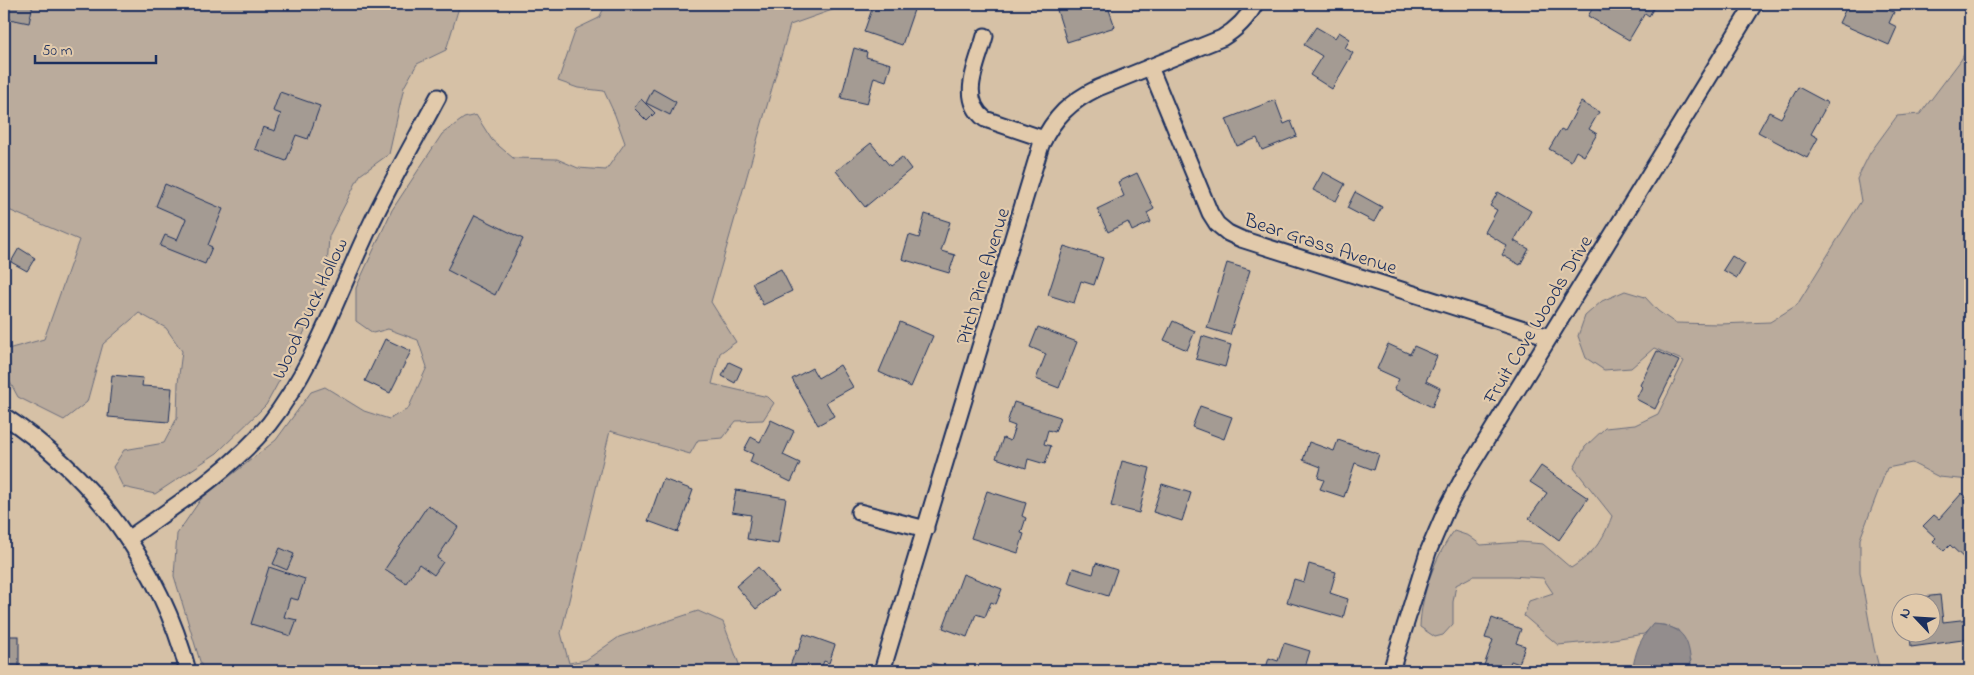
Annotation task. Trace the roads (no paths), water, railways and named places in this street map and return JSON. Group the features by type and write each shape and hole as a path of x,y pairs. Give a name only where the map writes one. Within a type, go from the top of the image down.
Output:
{"street":[{"name":"Pitch Pine Avenue","path":"882,671 1044,139 1051,126 1064,110 1080,97 1222,38 1236,30 1247,18 1255,4"},
{"name":"Fruit Cove Woods Drive","path":"1391,671 1428,552 1446,510 1549,337 1754,4"},
{"path":"985,36 971,88 973,106 985,119 1044,139"},
{"name":"Bear Grass Avenue","path":"1150,67 1210,213 1217,224 1228,233 1276,251 1549,337"},
{"name":"Wood Duck Hollow","path":"128,539 213,478 248,446 286,401 310,362 382,200 438,98"},
{"path":"4,416 46,448 74,473 99,500 128,539 150,574 169,615 188,671"},
{"path":"859,512 926,529"}]}
